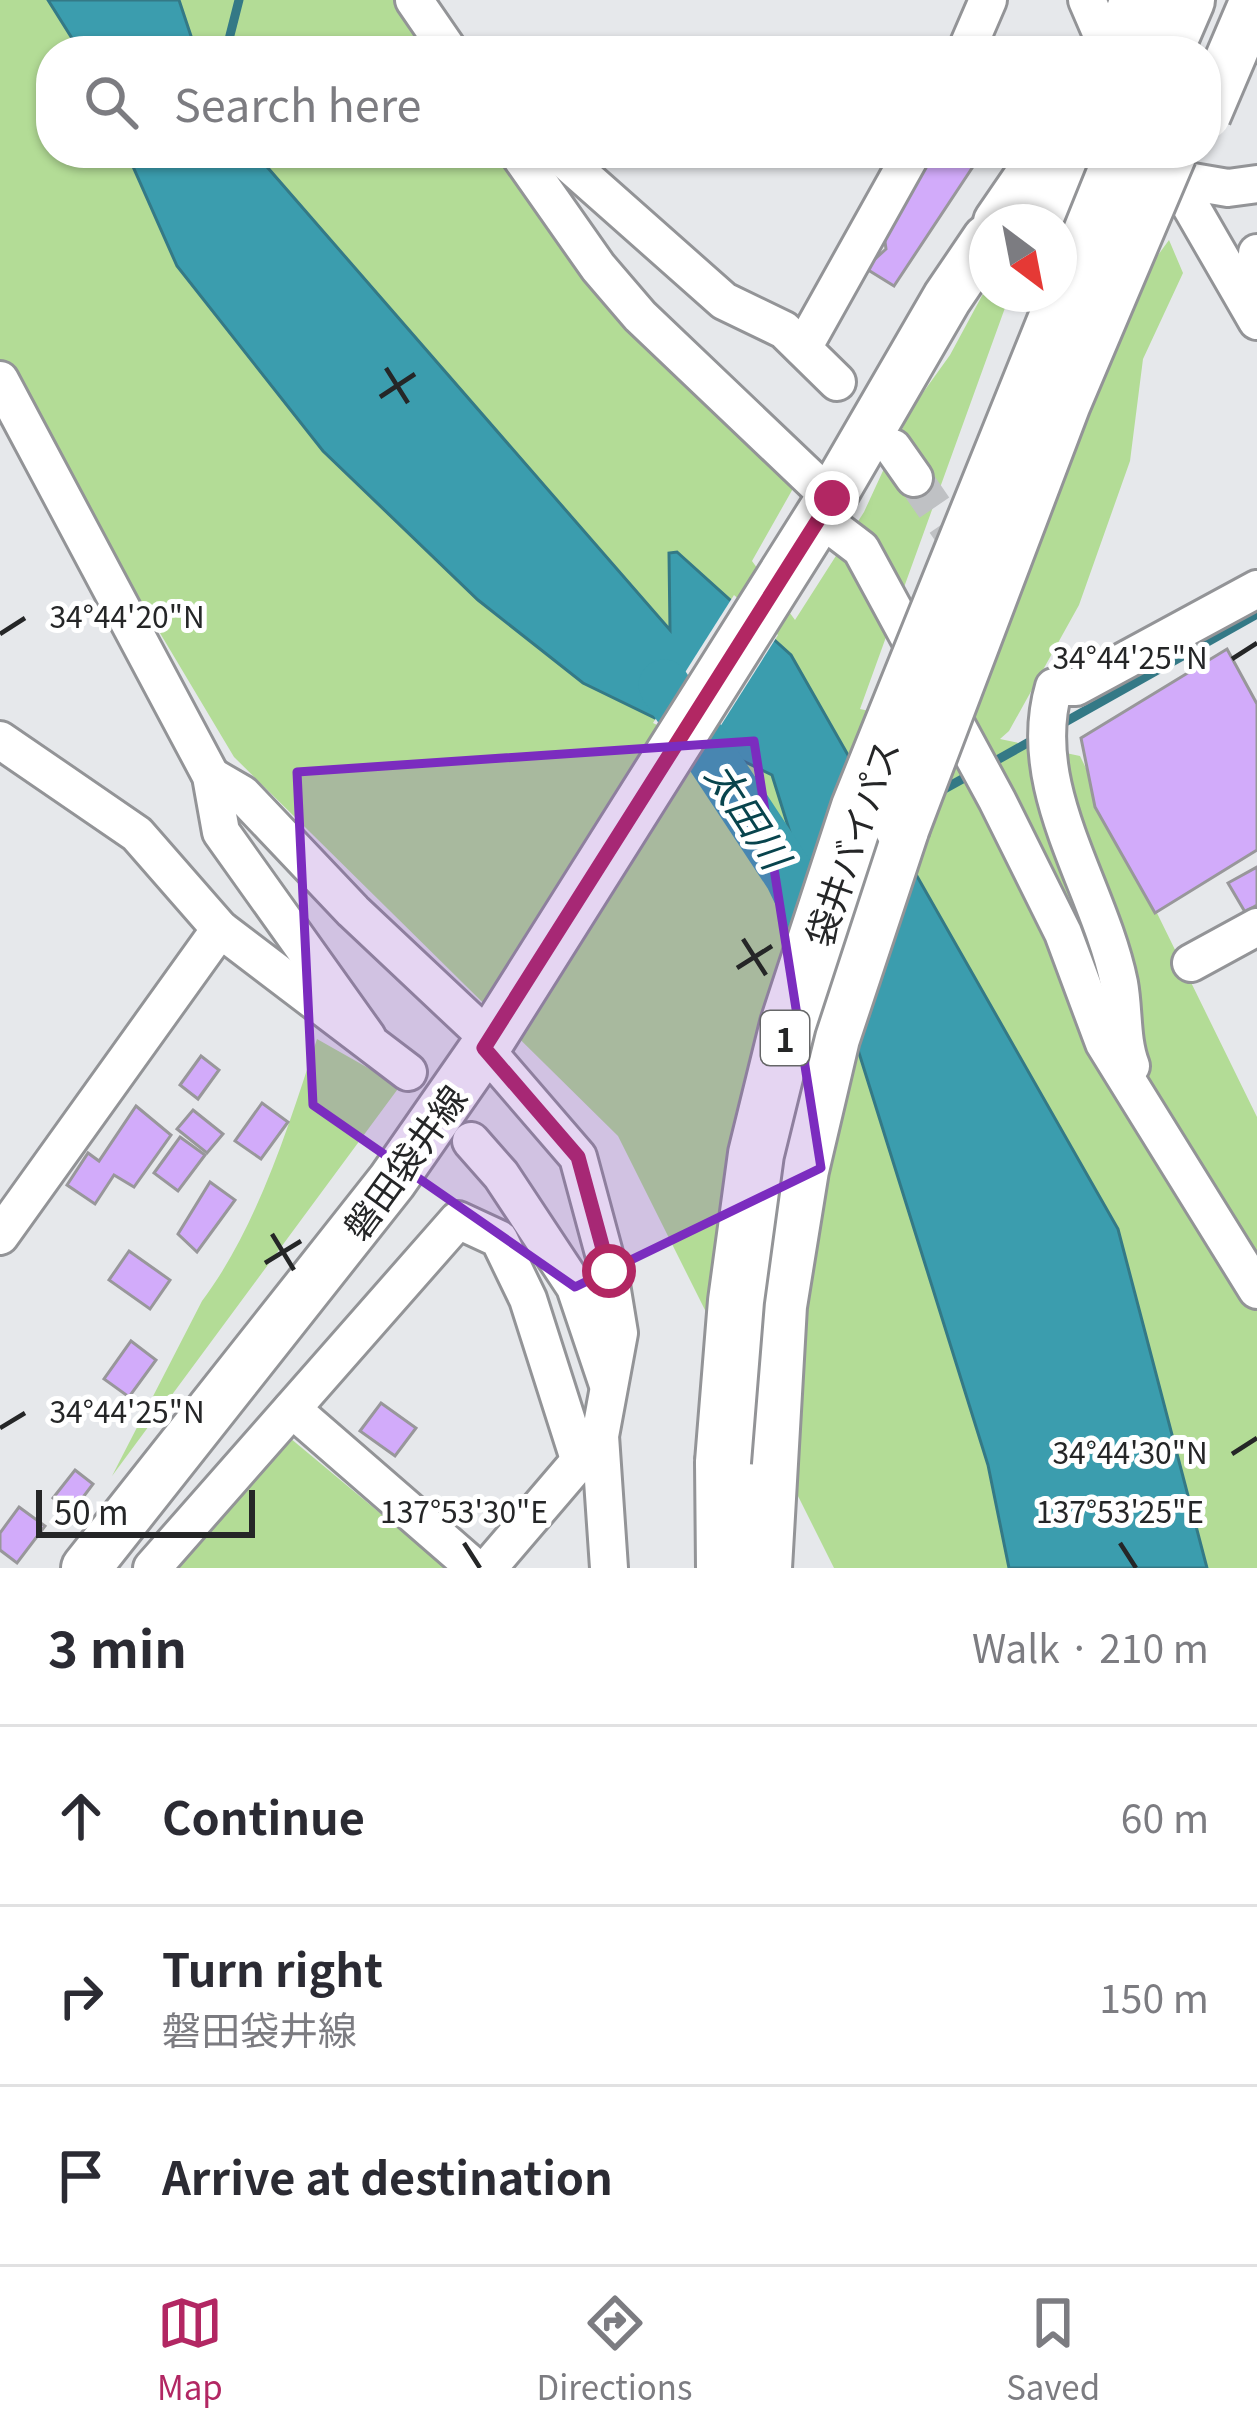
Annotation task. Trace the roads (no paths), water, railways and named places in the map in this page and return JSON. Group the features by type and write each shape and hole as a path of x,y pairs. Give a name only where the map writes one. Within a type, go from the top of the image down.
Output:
{"highway":[{"path":"1125,36 1138,0"},
{"path":"1172,36 1186,0"},
{"path":"1217,36 1232,0"},
{"path":"1063,204 1076,168"},
{"name":"袋井バイパス","path":"764,1568 747,1462 736,1301 757,1154 788,1024 859,806 928,633 1158,168"},
{"name":"袋井バイパス","path":"724,1568 779,1306 801,1170 832,1038 902,827 1054,425 1159,168"},
{"name":"1","path":"928,633 1025,312"}],"main road":[{"path":"1221,80 1256,0"},
{"path":"1221,89 1257,65"},
{"path":"1010,204 1035,168"},
{"name":"磐田袋井線","path":"86,1568 392,1181 492,1035 819,517 969,265"}],"street":[{"path":"414,0 438,36"},
{"path":"972,36 988,0"},
{"path":"1087,0 1103,36"},
{"path":"529,168 598,267 640,316 819,517 861,549 998,800 1063,933 1104,1043 1257,1290"},
{"path":"574,168 724,301 784,330 837,382"},
{"path":"803,348 904,168"},
{"path":"1165,168 1257,321"},
{"path":"1176,168 1228,188 1257,184"},
{"path":"1257,253 1257,268"},
{"path":"0,380 212,776 221,832 367,1037"},
{"path":"1152,1120 1127,1056 1118,982 1050,771 1045,718 1054,686 1076,687 1257,590"},
{"path":"0,740 137,834 220,929 408,1072"},
{"path":"212,776 242,794 353,911 492,1035 578,1157 609,1271 619,1334 607,1382"},
{"path":"1191,963 1257,927"},
{"path":"0,1236 220,929"},
{"path":"471,1141 501,1175 575,1287 607,1382 608,1405 590,1448 488,1568"},
{"path":"152,1568 458,1220 499,1239 529,1299 590,1448 609,1568"},
{"path":"292,1409 475,1568"}],"water":[{"path":"48,0 179,0 191,36 71,36"},
{"path":"134,168 268,168 670,630 669,553 677,552 791,655 1118,1229 1207,1568 1009,1568 988,1465 772,775 583,683 478,600 323,451 177,266"}],"waterway":[{"path":"230,36 239,0"},
{"path":"1058,726 1257,614"},
{"name":"太田川","path":"664,685 790,876 831,961"},
{"path":"990,764 1038,737"},
{"path":"937,793 975,772"},
{"path":"790,876 813,863"}],"tunnel":[{"path":"914,478 973,564"}]}
